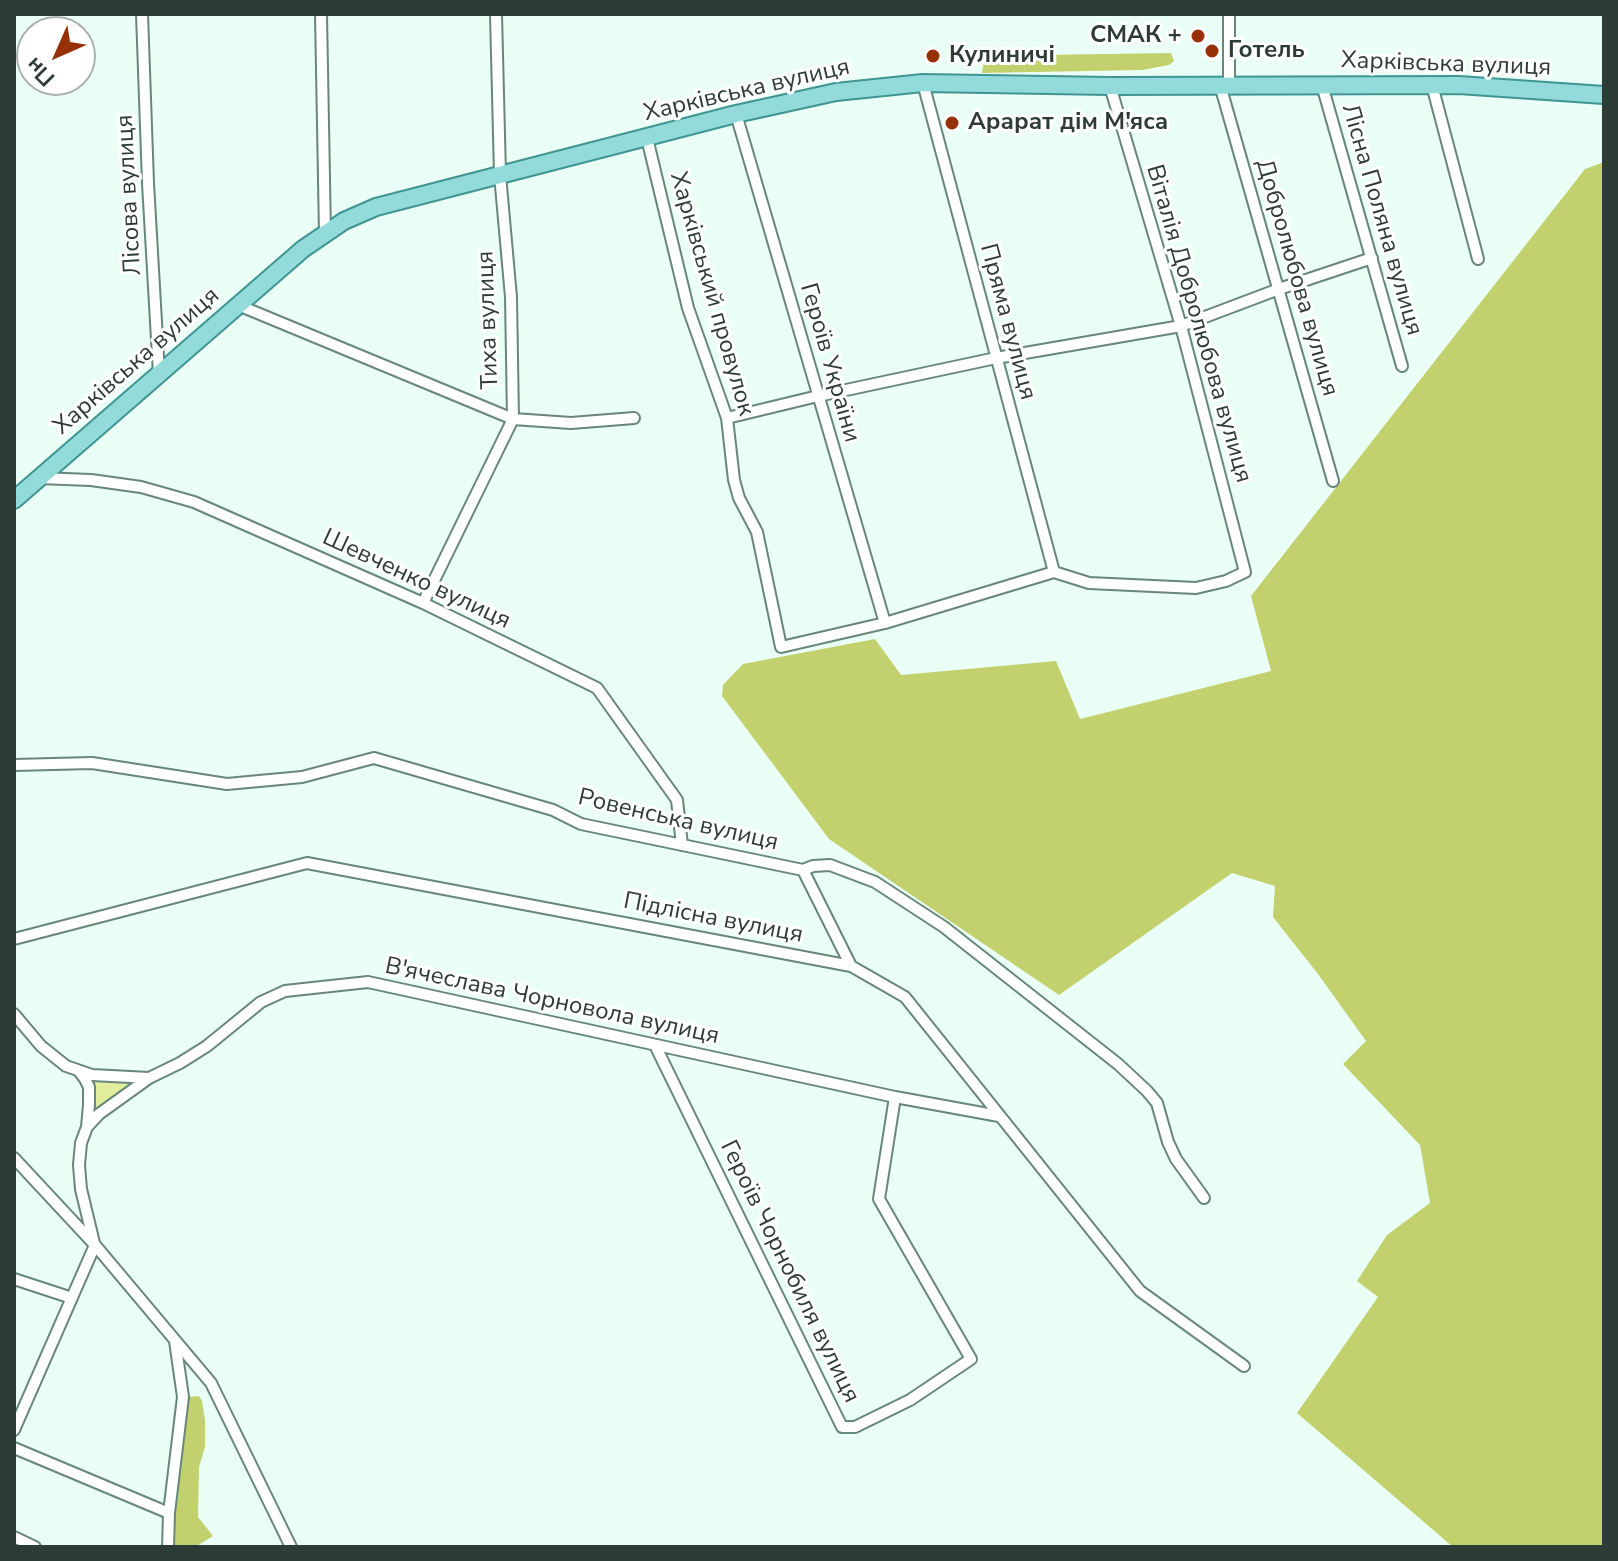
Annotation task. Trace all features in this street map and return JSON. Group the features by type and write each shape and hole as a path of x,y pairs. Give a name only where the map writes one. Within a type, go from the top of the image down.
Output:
{"main road":[{"name":"Харківська вулиця","path":"14,500 303,249 344,221 376,207 736,114 836,92 923,83 1459,85 1604,95"}],"street":[{"name":"Лісова вулиця","path":"142,14 159,374"},
{"path":"321,14 325,234"},
{"name":"Тиха вулиця","path":"423,603 513,419 511,297 500,175 496,14"},
{"name":"Добролюбова вулиця","path":"1229,14 1225,85 1333,481"},
{"name":"Пряма вулиця","path":"923,83 1054,572"},
{"name":"Лісна Поляна вулиця","path":"1322,85 1402,366"},
{"path":"1432,85 1478,259"},
{"name":"Віталія Добролюбова вулиця","path":"1054,572 1089,583 1196,588 1226,581 1245,572 1181,326 1110,86"},
{"name":"Героїв України","path":"736,114 885,623"},
{"name":"Харківський провулок","path":"647,138 688,308 727,418 734,480 739,498 757,532 781,647 885,623"},
{"path":"727,418 996,358 1181,326 1372,258"},
{"path":"238,305 513,419 571,423 634,418"},
{"name":"Шевченко вулиця","path":"39,478 91,480 141,487 194,502 423,603 597,688 677,800 682,845"},
{"path":"885,623 1054,572"},
{"name":"Ровенська вулиця","path":"14,765 92,763 227,784 302,777 374,758 553,810 581,824 803,870 830,865 894,892 944,927 1118,1064 1157,1103 1176,1159 1204,1198"},
{"name":"Підлісна вулиця","path":"14,939 307,863 851,966 905,997 1140,1291 1244,1366"},
{"path":"803,870 851,966"},
{"name":"В'ячеслава Чорновола вулиця","path":"87,1127 99,1114 149,1078 207,1046 261,1002 285,991 368,982 895,1097 999,1116"},
{"path":"14,1014 53,1057 66,1066 92,1075 149,1078"},
{"name":"Героїв Чорнобиля вулиця","path":"655,1045 842,1427 855,1427 910,1400 971,1359 879,1199 895,1097"},
{"path":"14,1430 95,1245 81,1189 79,1165 81,1143 87,1127 89,1087 79,1071"},
{"path":"14,1158 95,1245 211,1383 284,1541 291,1547"},
{"path":"14,1279 72,1298"},
{"path":"168,1547 183,1397 175,1339"},
{"path":"14,1448 169,1513"},
{"path":"14,1537 35,1547"}],"green space":[{"path":"1171,53 1174,61 1169,65 1142,70 982,73 984,61 1043,55"},
{"path":"1604,162 1604,1547 1453,1547 1297,1413 1378,1297 1357,1281 1387,1235 1430,1203 1420,1145 1343,1064 1366,1041 1273,917 1275,886 1232,873 1059,995 829,839 722,696 723,685 743,664 875,639 901,675 1056,661 1080,719 1271,671 1251,596 1585,169"},
{"path":"92,1075 149,1078 87,1127 87,1084"},
{"path":"199,1396 205,1420 205,1447 199,1467 198,1517 213,1536 195,1547 168,1547 184,1404 189,1397"}],"place":[{"name":"СМАК +","path":"1198,36"},
{"name":"Готель","path":"1212,51"},
{"name":"Кулиничі","path":"933,56"},
{"name":"Арарат дім М'яса","path":"952,123"}]}
